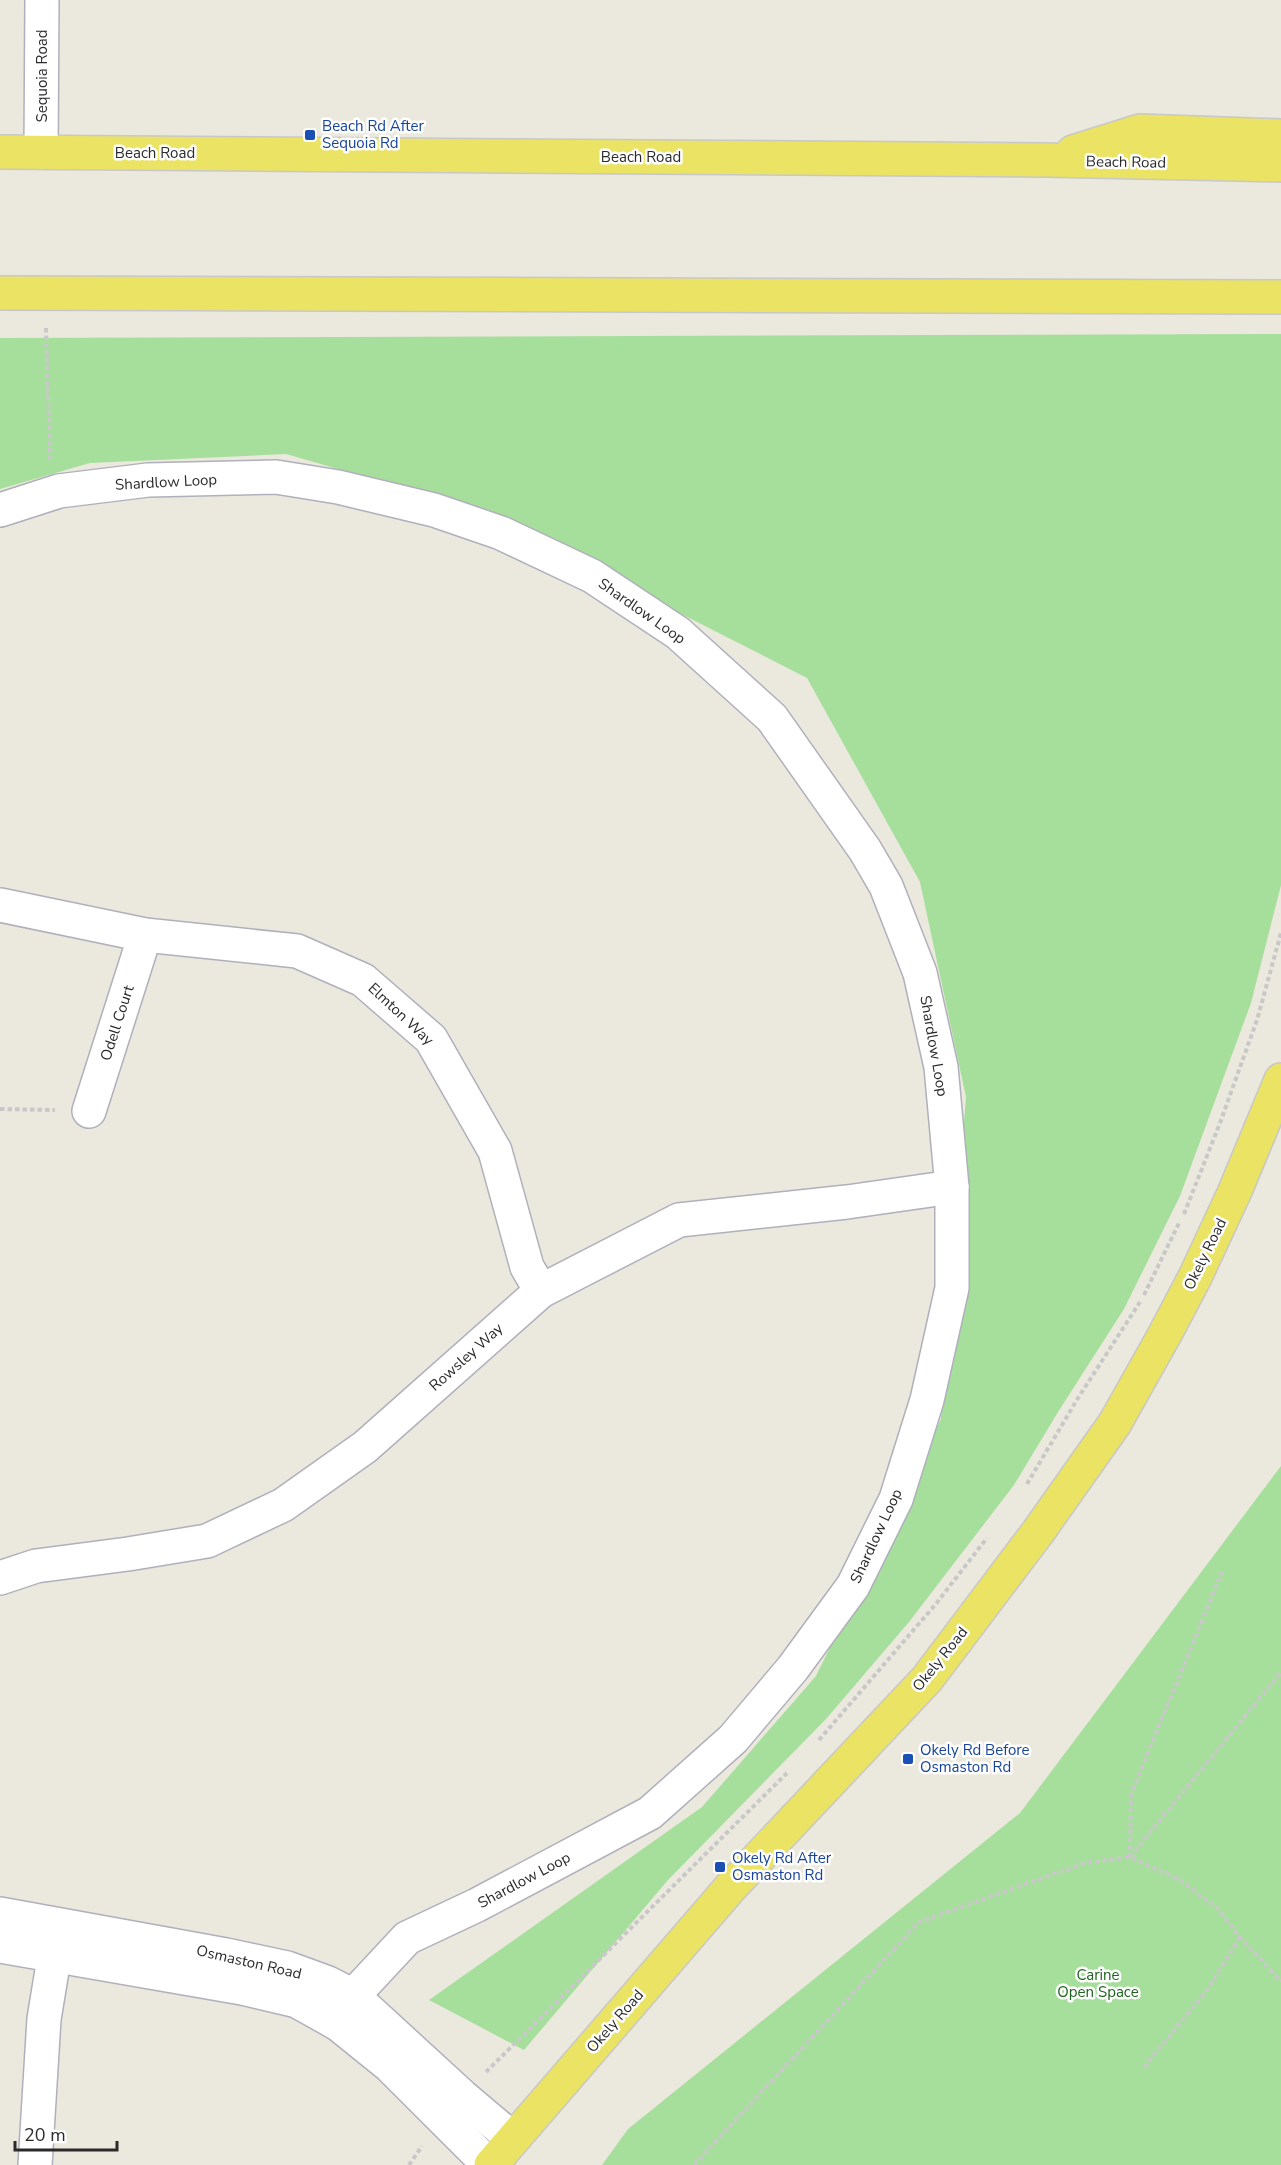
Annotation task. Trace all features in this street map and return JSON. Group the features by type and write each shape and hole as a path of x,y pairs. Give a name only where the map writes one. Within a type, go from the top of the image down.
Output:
{"main road":[{"path":"1046,160 1140,131 1281,136"},
{"name":"Beach Road","path":"0,153 1046,160 1281,165"},
{"path":"0,293 1281,297"},
{"name":"Okely Road","path":"490,2165 730,1888 927,1678 1038,1532 1115,1423 1165,1334 1195,1277 1235,1191 1281,1080"}],"street":[{"name":"Sequoia Road","path":"41,152 42,0"},
{"name":"Shardlow Loop","path":"0,510 51,493 148,480 276,477 338,486 434,510 501,533 592,576 678,633 772,718 865,850 886,886 920,973 941,1067 952,1187 952,1288 927,1400 896,1499 853,1586 806,1650 733,1739 650,1814 477,1905 407,1938 353,1996 338,2024"},
{"name":"Elmton Way","path":"0,905 145,935 297,951 363,980 432,1039 495,1151 527,1267 541,1291"},
{"name":"Odell Court","path":"89,1111 145,935"},
{"name":"Rowsley Way","path":"0,1578 36,1566 207,1541 283,1505 365,1447 541,1291 679,1220 848,1202 952,1187"},
{"name":"Osmaston Road","path":"0,1914 287,1968 328,1983 353,1996 453,2107 490,2165"},
{"path":"35,2165 44,2019 60,1924"},
{"name":"Osmaston Road","path":"0,1946 242,1988 297,2001 338,2024 390,2066 453,2107 513,2139"}],"path":[{"path":"46,328 51,493"},
{"path":"1026,1486 1078,1398 1140,1302 1183,1215 1220,1123 1257,1020 1281,933"},
{"path":"0,1109 89,1111"},
{"path":"814,1746 935,1605 992,1532"},
{"path":"1130,1857 1131,1794 1222,1572"},
{"path":"1130,1857 1281,1672"},
{"path":"409,2165 453,2107 790,1771"},
{"path":"694,2165 919,1922 1084,1863 1130,1857 1180,1880 1218,1909 1240,1937 1281,1981"},
{"path":"1144,2067 1208,1989 1240,1937"}],"green space":[{"path":"1281,334 1281,885 1251,1003 1180,1196 1124,1309 1014,1485 909,1622 826,1719 668,1880 524,2050 429,2000 702,1807 816,1676 941,1419 966,1097 920,882 807,678 473,508 286,454 90,463 0,489 0,338"},
{"name":"Carine Open Space","path":"1281,1466 1281,2165 602,2165 628,2129 1020,1813"}],"place":[{"name":"Beach Rd After Sequoia Rd","path":"310,135"},
{"name":"Okely Rd Before Osmaston Rd","path":"908,1759"},
{"name":"Okely Rd After Osmaston Rd","path":"720,1867"}]}
